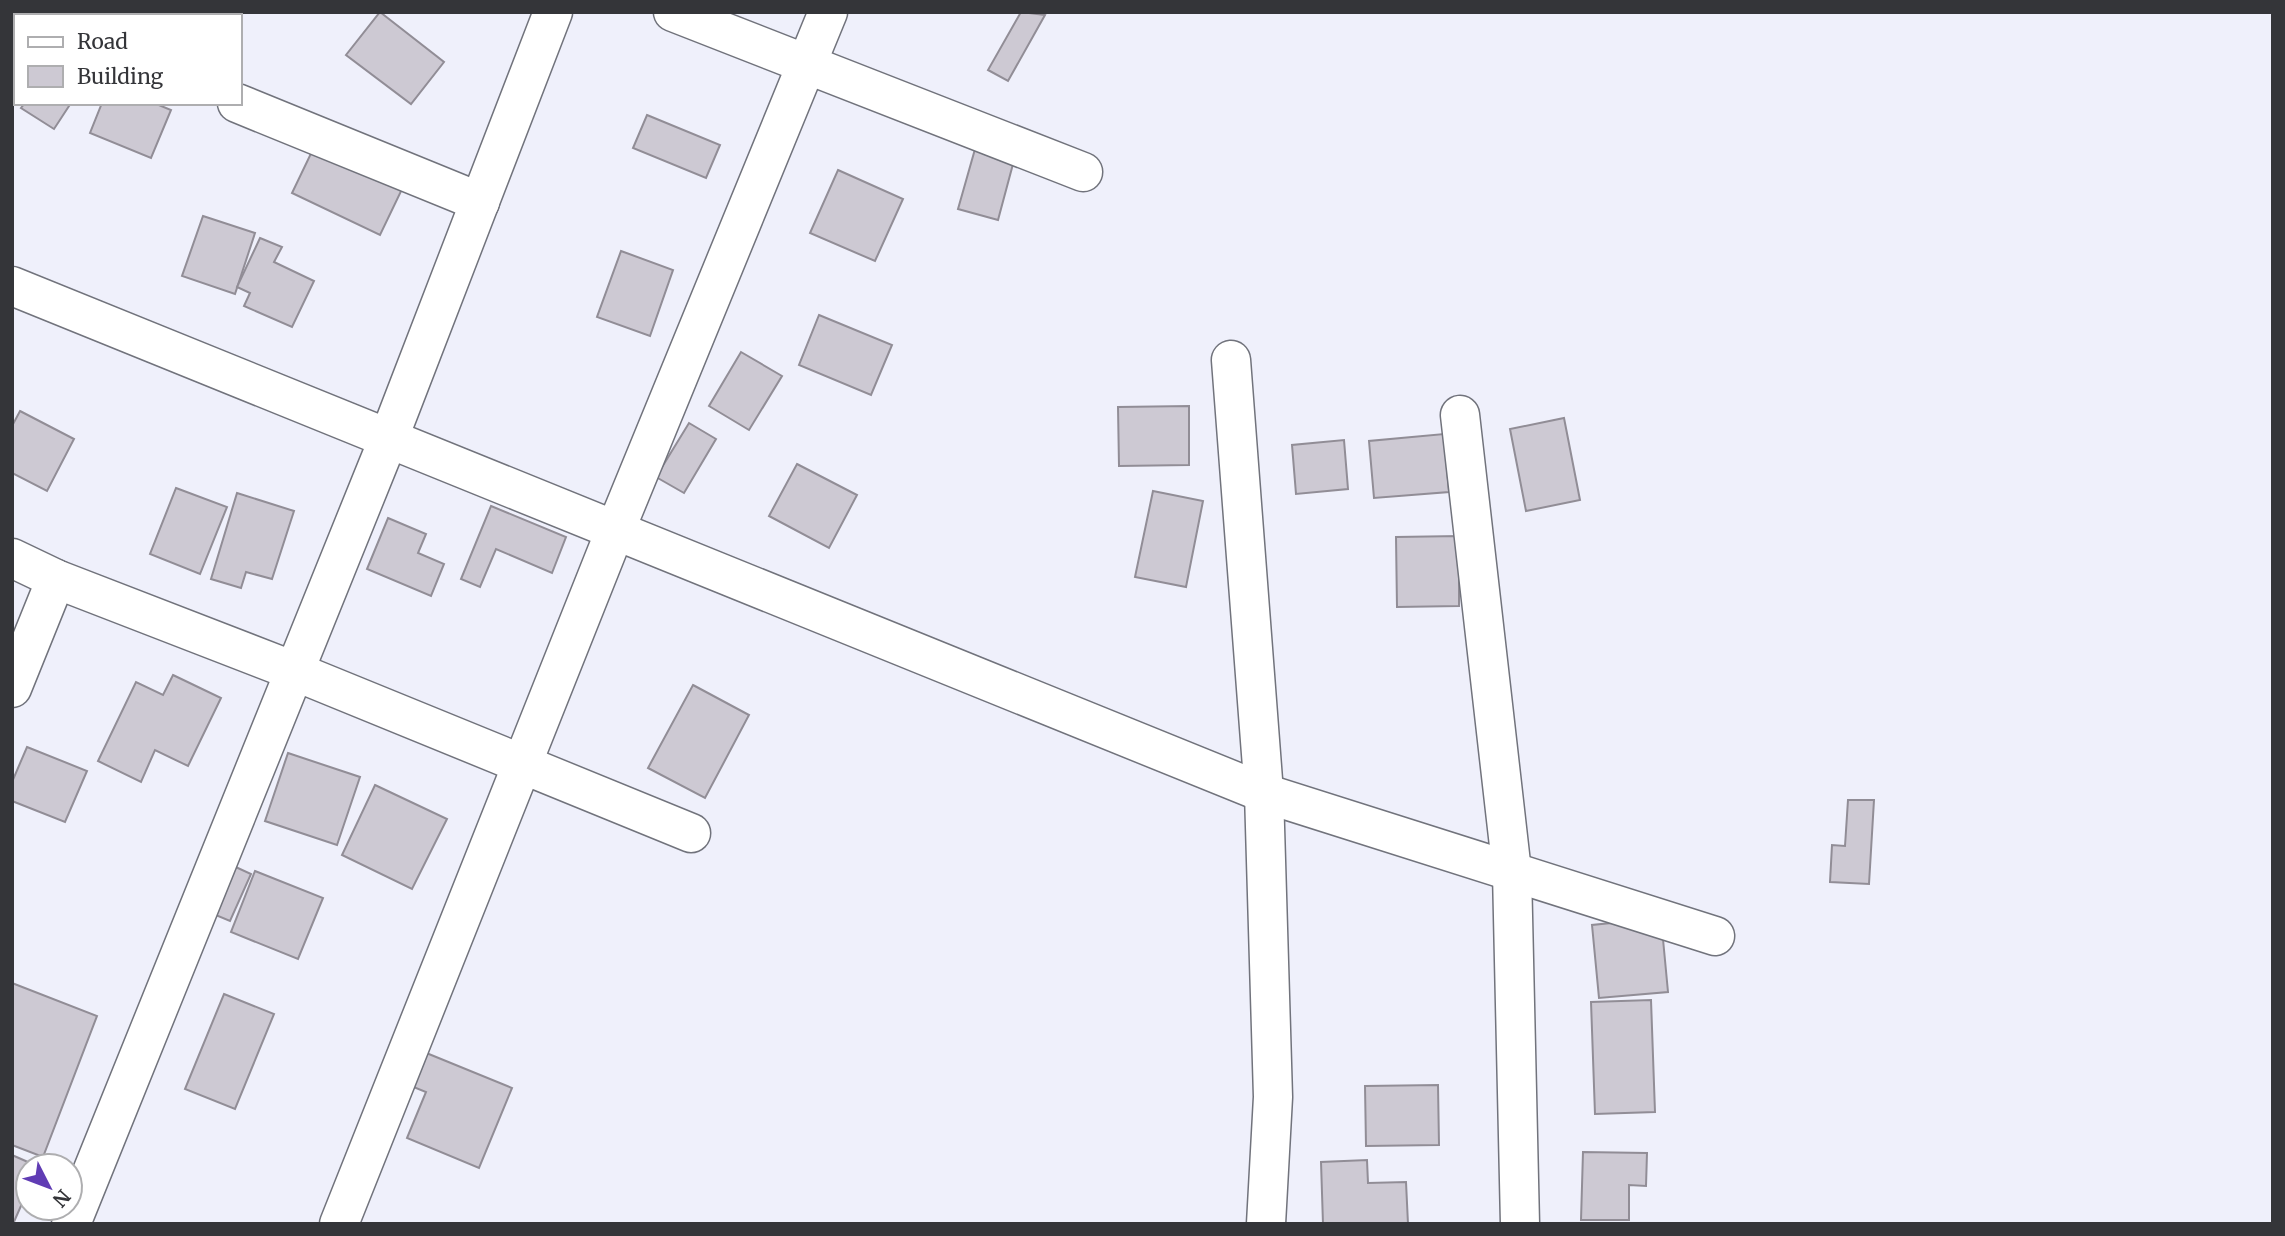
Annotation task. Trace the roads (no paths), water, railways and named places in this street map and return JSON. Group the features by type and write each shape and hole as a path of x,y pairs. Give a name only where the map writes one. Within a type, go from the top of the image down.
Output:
{"street":[{"path":"71,1224 388,440 553,12"},
{"path":"673,12 1083,173"},
{"path":"339,1224 615,531 828,12"},
{"path":"242,105 480,202"},
{"path":"12,286 1264,793 1715,936"},
{"path":"1231,360 1264,793 1273,1097 1266,1224"},
{"path":"1460,415 1512,872 1520,1224"},
{"path":"12,558 56,579 294,671 691,834"},
{"path":"12,688 56,579"}]}
